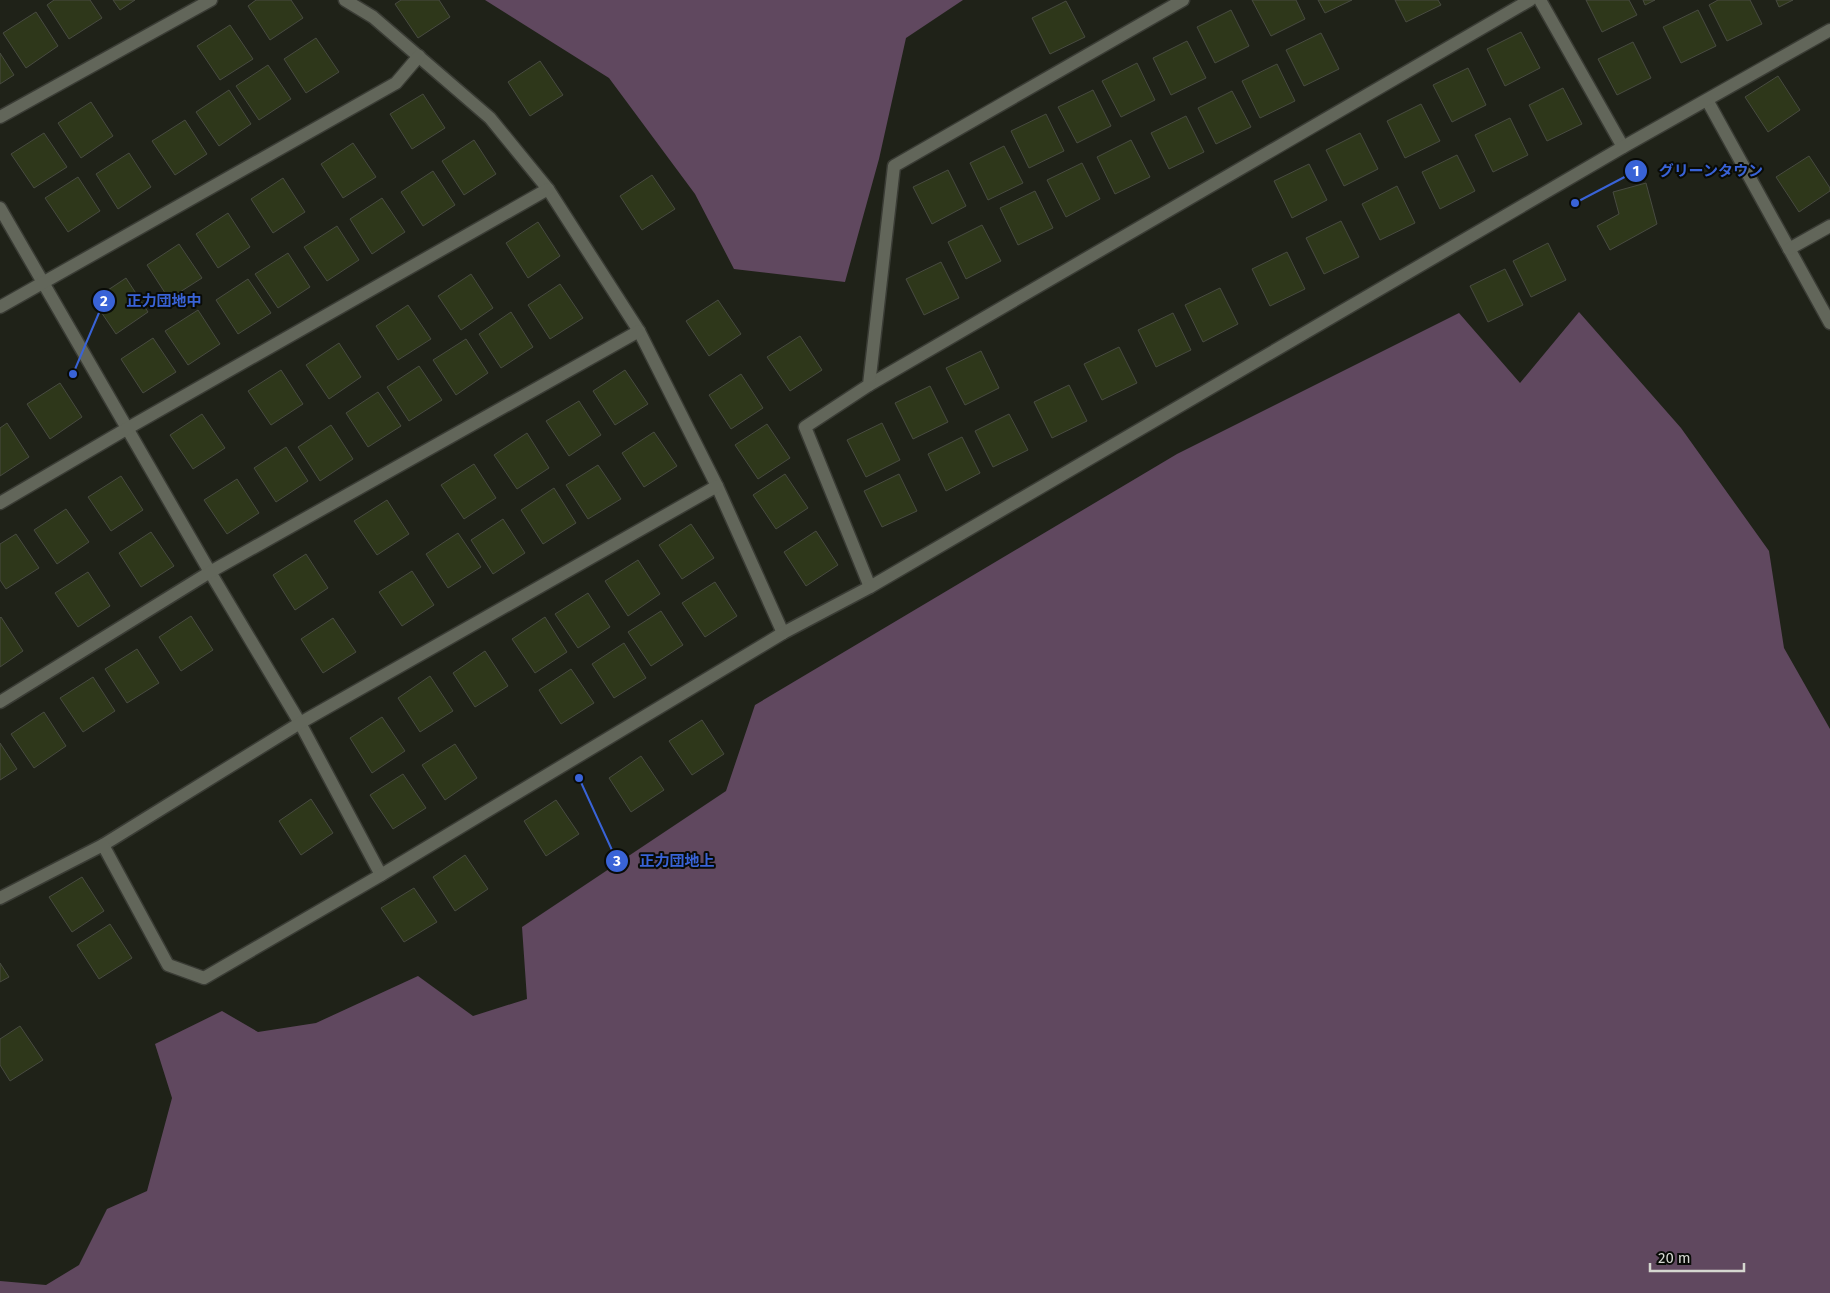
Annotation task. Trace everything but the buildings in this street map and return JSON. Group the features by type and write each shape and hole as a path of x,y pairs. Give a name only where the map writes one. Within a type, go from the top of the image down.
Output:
{"street":[{"path":"0,117 211,0"},
{"path":"346,0 373,17 490,118 548,189 639,331 717,486 782,633"},
{"path":"870,385 894,166 1183,0"},
{"path":"870,587 805,427 870,385 1530,0"},
{"path":"1540,0 1623,147"},
{"path":"103,845 168,965 204,978 782,633 870,587 1623,147 1830,30"},
{"path":"0,307 396,82 419,56"},
{"path":"1707,100 1830,323"},
{"path":"0,503 548,189"},
{"path":"0,208 210,572 300,723 381,874"},
{"path":"1789,249 1830,226"},
{"path":"0,702 210,572 639,331"},
{"path":"0,898 103,845 300,723 717,486"}],"shaded area":[{"path":"485,0 963,0 906,38 879,159 845,282 734,269 695,194 609,78"},
{"path":"1579,312 1681,428 1769,551 1784,648 1830,729 1830,1293 0,1293 0,1281 46,1285 79,1265 107,1209 147,1191 172,1098 155,1044 222,1011 258,1032 316,1023 418,976 473,1016 527,999 522,927 726,791 755,705 1177,454 1459,313 1520,383"}],"place":[{"name":"グリーンタウン","path":"1575,203"},
{"name":"正力団地中","path":"73,374"},
{"name":"正力団地上","path":"579,778"}]}
